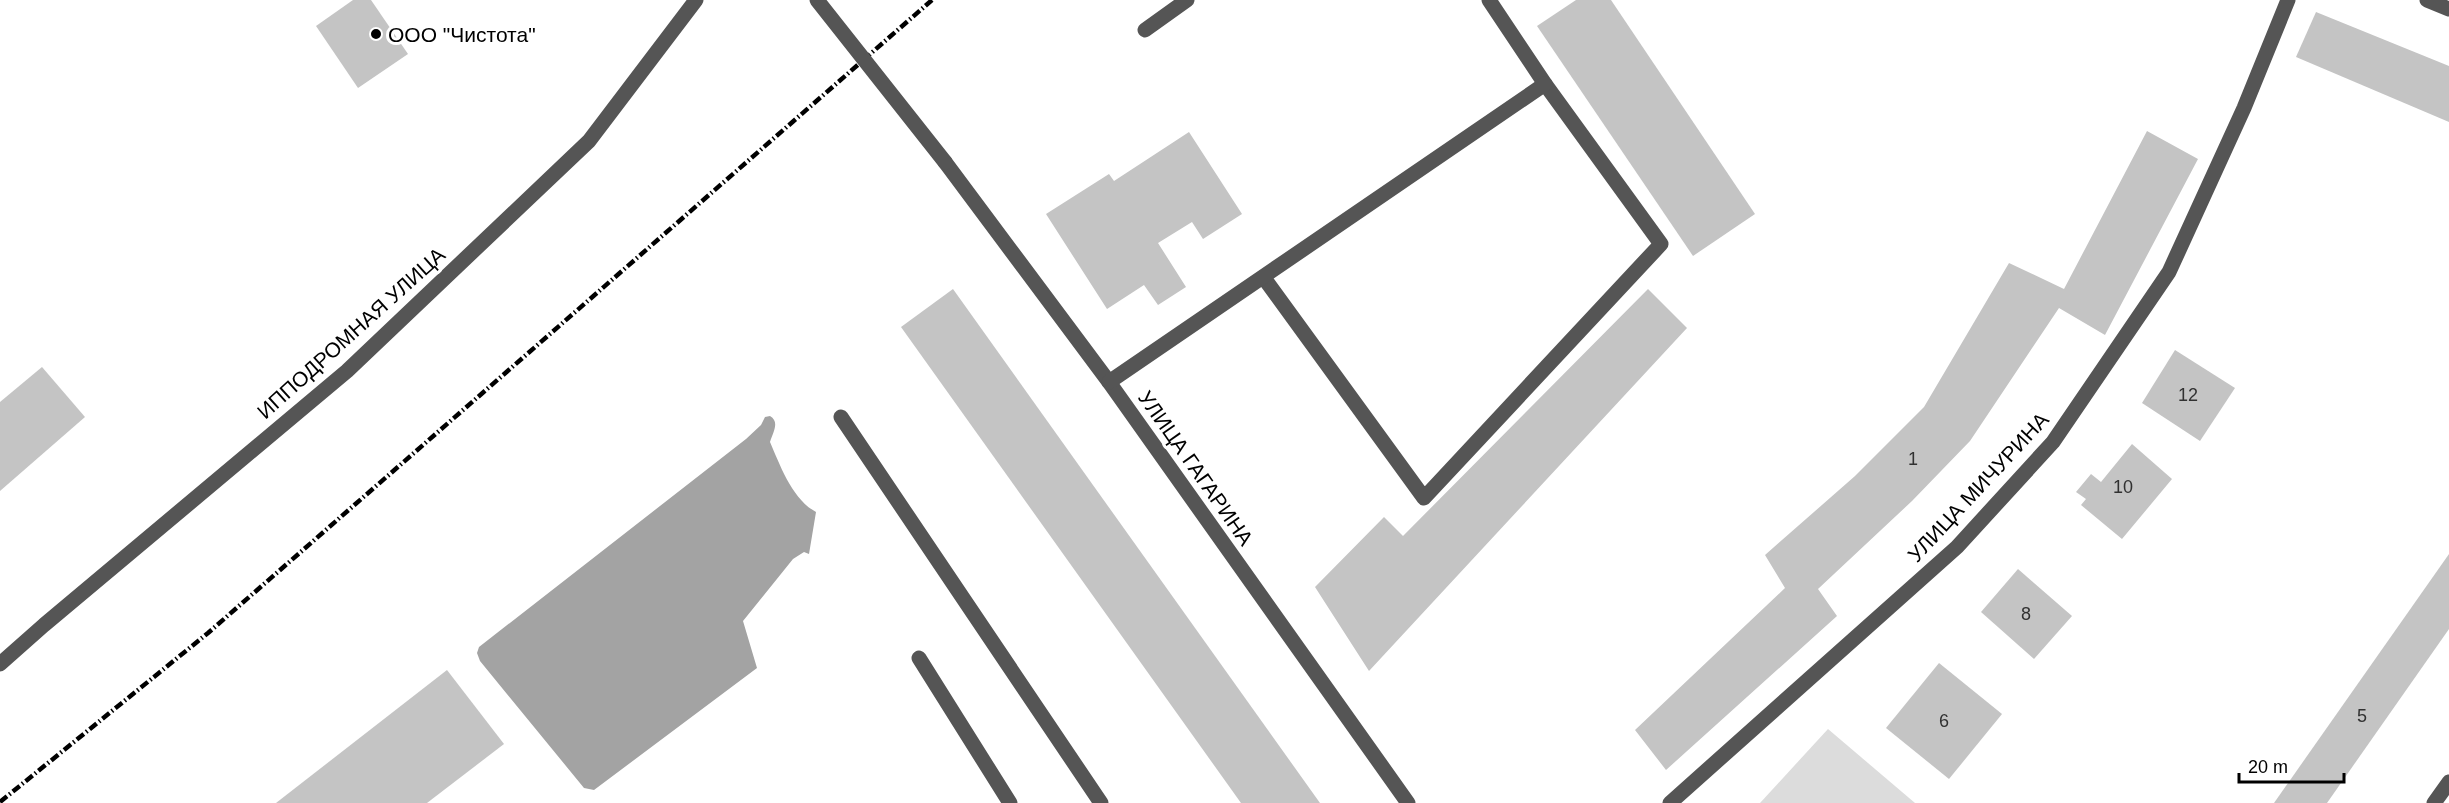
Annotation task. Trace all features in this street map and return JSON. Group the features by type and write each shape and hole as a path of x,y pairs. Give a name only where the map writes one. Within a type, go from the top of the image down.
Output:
{"street":[{"name":"ИППОДРОМНАЯ УЛИЦА","path":"0,664 347,371 563,166 589,141 696,0"},
{"name":"УЛИЦА ГАГАРИНА","path":"817,0 945,162 1109,382 1408,803"},
{"path":"1145,30 1187,0"},
{"path":"1264,278 1424,498 1660,244 1545,84 1489,0"},
{"name":"УЛИЦА МИЧУРИНА","path":"1670,803 1957,547 2053,442 2169,272 2244,108 2288,0"},
{"path":"2427,0 2449,9"},
{"path":"1109,382 1545,84"},
{"path":"841,417 1101,803"},
{"path":"919,658 1010,803"},
{"path":"2434,803 2449,782"}],"shaded area":[{"path":"770,416 775,424 770,442 783,471 800,499 816,512 809,554 804,552 793,559 743,621 757,668 594,790 584,788 480,661 477,653 479,647 746,439 761,425 765,417"},
{"path":"1828,729 1915,803 1760,803"}],"building":[{"path":"353,0 371,0 408,54 358,88 316,26"},
{"path":"1576,0 1611,0 1755,214 1693,256 1537,26"},
{"path":"2316,12 2449,66 2449,122 2296,57"},
{"path":"2147,131 2198,159 2105,335 2059,308 1970,441 1912,501 1818,589 1837,616 1666,770 1635,730 1785,588 1765,555 1855,476 1924,407 2009,263 2064,289"},
{"path":"1189,132 1242,214 1203,239 1192,222 1158,243 1186,287 1158,305 1144,285 1107,309 1046,214 1109,174 1114,181"},
{"path":"953,289 1320,803 1241,803 901,327"},
{"path":"1648,289 1687,328 1369,671 1315,587 1384,517 1403,536"},
{"path":"2175,350 2235,388 2200,441 2142,403"},
{"path":"42,367 85,417 0,491 0,402"},
{"path":"2132,444 2172,479 2122,539 2081,505 2086,499 2076,492 2091,474 2101,482"},
{"path":"2449,554 2449,629 2327,803 2274,803"},
{"path":"2018,569 2072,616 2034,659 1981,612"},
{"path":"1939,663 2002,714 1949,779 1886,728"},
{"path":"447,670 504,744 427,803 276,803"}],"railway":[{"path":"0,802 208,633 932,0"}],"place":[{"name":"ООО \"Чистота\"","path":"376,34"}]}
